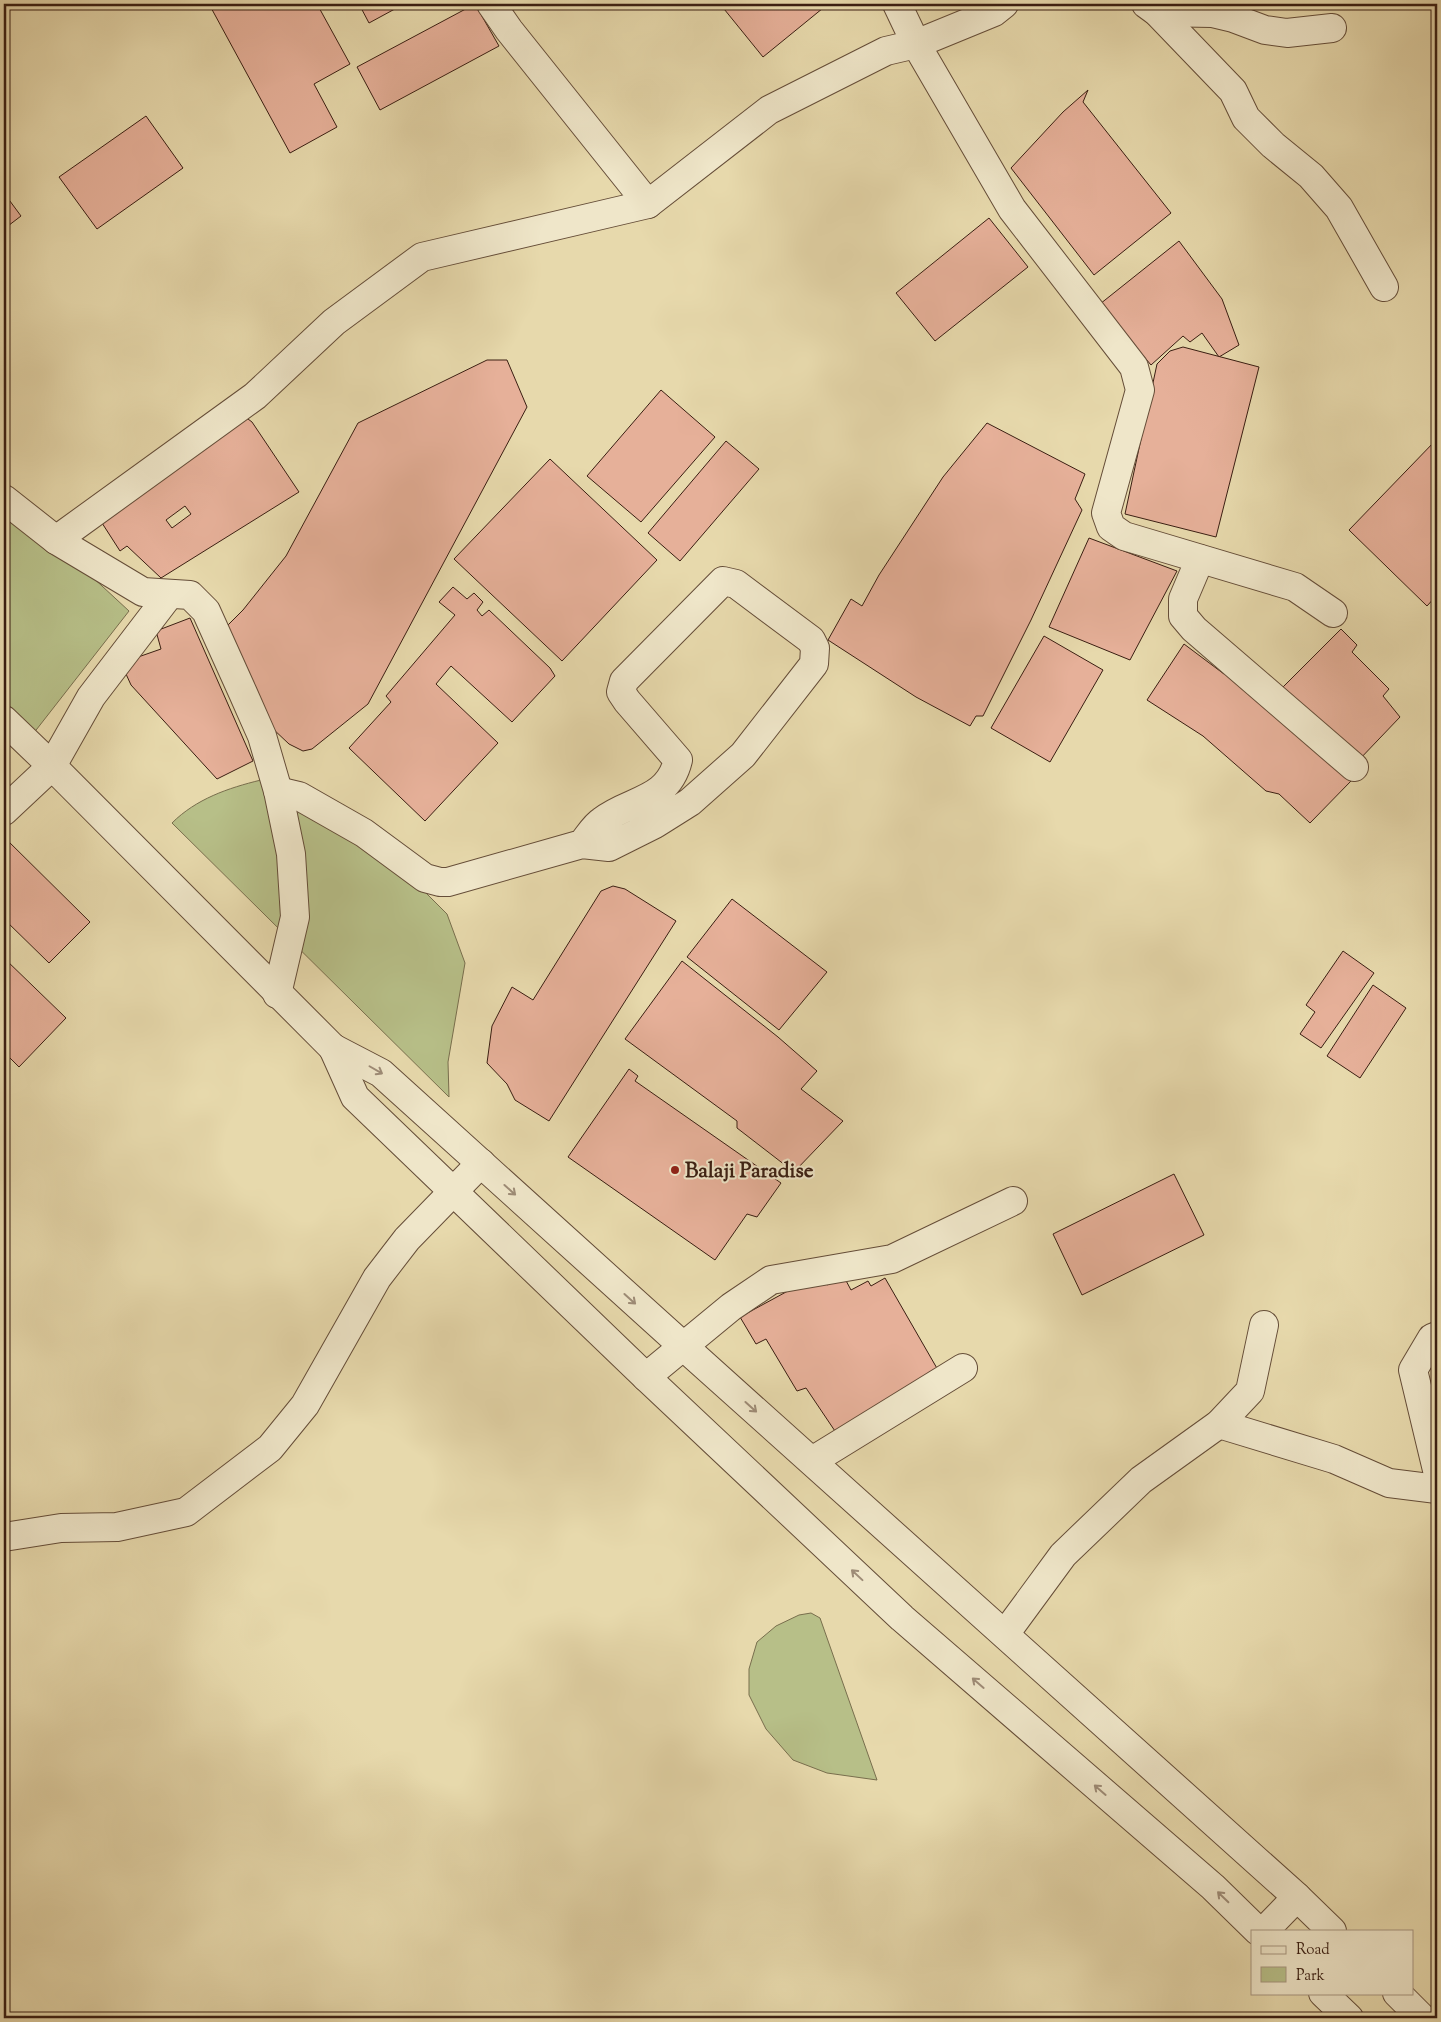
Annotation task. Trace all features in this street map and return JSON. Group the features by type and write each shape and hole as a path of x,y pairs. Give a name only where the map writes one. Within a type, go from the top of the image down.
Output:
{"street":[{"path":"491,4 509,30 648,204"},
{"path":"897,4 916,44 1012,209 1134,367 1140,390 1106,513 1111,527 1124,536 1295,587 1333,613"},
{"path":"56,540 255,396 334,322 422,257 648,204 768,110 886,51 916,44 995,6"},
{"path":"1152,8 1212,13 1234,18 1265,30 1287,33 1332,28"},
{"path":"1152,8 1233,91 1246,118 1273,145 1311,176 1339,208 1384,288"},
{"path":"4,499 56,540 142,592 190,595 206,612 262,736 278,791 291,854 295,917 278,994"},
{"path":"1200,559 1183,599 1183,616 1194,629 1354,768"},
{"path":"278,791 299,796 364,833 425,878 440,882 448,882 582,844 609,847 647,828 690,802 743,755 814,664 815,648 811,640 736,584 723,581 624,682 622,692 627,701 678,760 676,770 668,782 653,795 602,821 582,844"},
{"path":"4,811 52,766 91,697 170,595"},
{"path":"4,720 332,1048 381,1073 1297,1897 1331,1930"},
{"path":"332,1048 355,1097 646,1377 902,1618 1213,1887 1257,1930"},
{"path":"4,1537 61,1528 117,1527 186,1512 270,1448 305,1405 377,1278 407,1239 481,1163"},
{"path":"646,1377 731,1307 771,1280 892,1259 1013,1201"},
{"path":"1005,1634 1063,1555 1142,1480 1219,1424 1250,1391 1264,1325"},
{"path":"1437,1336 1432,1338 1413,1370 1437,1470"},
{"path":"812,1461 963,1368"},
{"path":"1219,1424 1334,1459 1389,1483 1437,1490"},
{"path":"1265,1930 1297,1897"},
{"path":"1324,1994 1349,2018"},
{"path":"1397,1994 1422,2018"}],"green space":[{"path":"4,507 75,561 129,611 33,734 4,719"},
{"path":"261,780 411,878 447,914 465,963 448,1062 449,1097 172,823 191,807 202,801"},
{"path":"811,1613 820,1618 877,1780 827,1773 793,1760 766,1729 749,1695 749,1669 757,1642 776,1626 799,1615"}],"building":[{"path":"209,4 317,4 350,64 314,84 337,127 290,153"},
{"path":"359,4 404,4 369,23"},
{"path":"475,4 499,46 380,110 357,67"},
{"path":"720,4 828,4 763,57"},
{"path":"1088,90 1083,102 1171,213 1094,275 1011,168 1063,112"},
{"path":"146,116 183,168 97,229 59,177"},
{"path":"4,193 21,216 4,229"},
{"path":"989,218 1028,267 935,341 896,293"},
{"path":"1179,241 1222,299 1239,345 1219,357 1202,333 1190,342 1183,336 1151,365 1100,304"},
{"path":"1183,347 1259,367 1216,537 1125,514 1157,364 1170,351"},
{"path":"487,360 507,360 527,407 368,704 312,749 303,751 289,744 271,727 225,628 243,610 286,556 358,423"},
{"path":"661,390 715,437 641,522 587,476"},
{"path":"244,416 252,422 299,492 161,578 127,546 120,551 102,523","holes":["185,506 191,514 172,528 166,520"]},
{"path":"987,423 1085,474 1075,499 1082,510 1031,620 983,716 976,716 970,726 916,697 828,640 851,599 862,606 879,575 943,477"},
{"path":"1436,440 1437,595 1427,606 1349,530"},
{"path":"726,441 759,469 680,561 648,533"},
{"path":"550,459 657,560 562,661 454,559"},
{"path":"1089,538 1177,571 1130,660 1049,627"},
{"path":"453,587 467,599 474,593 483,602 477,610 482,616 489,610 550,668 555,676 512,722 451,666 436,684 498,743 425,821 349,748 391,702 386,696 455,615 439,602"},
{"path":"190,618 253,761 217,779 131,685 121,663 161,649 156,631"},
{"path":"1341,629 1357,645 1352,652 1389,689 1383,696 1400,717 1357,762 1282,688"},
{"path":"1044,636 1103,670 1050,762 991,728"},
{"path":"1184,644 1224,674 1231,669 1351,781 1310,823 1279,794 1266,791 1203,736 1147,700"},
{"path":"4,837 90,922 49,963 4,919"},
{"path":"613,886 625,889 676,921 549,1121 515,1100 507,1084 487,1063 492,1026 512,987 533,1000 601,891"},
{"path":"732,899 827,972 779,1030 687,957"},
{"path":"1343,951 1374,973 1321,1048 1300,1034 1315,1012 1306,1005"},
{"path":"4,958 66,1018 19,1067 4,1052"},
{"path":"682,961 778,1037 817,1071 801,1089 843,1121 794,1172 737,1128 737,1121 625,1039"},
{"path":"1373,985 1406,1008 1360,1078 1327,1056"},
{"name":"Balaji Paradise","path":"629,1069 638,1076 635,1081 781,1183 757,1217 747,1214 715,1260 568,1157"},
{"path":"1174,1174 1204,1235 1082,1295 1053,1234"},
{"path":"821,1273 827,1285 843,1275 851,1290 868,1281 871,1286 885,1278 942,1377 839,1437 806,1388 797,1391 766,1339 756,1344 740,1317"}],"place":[{"name":"Balaji Paradise","path":"675,1170"}]}
